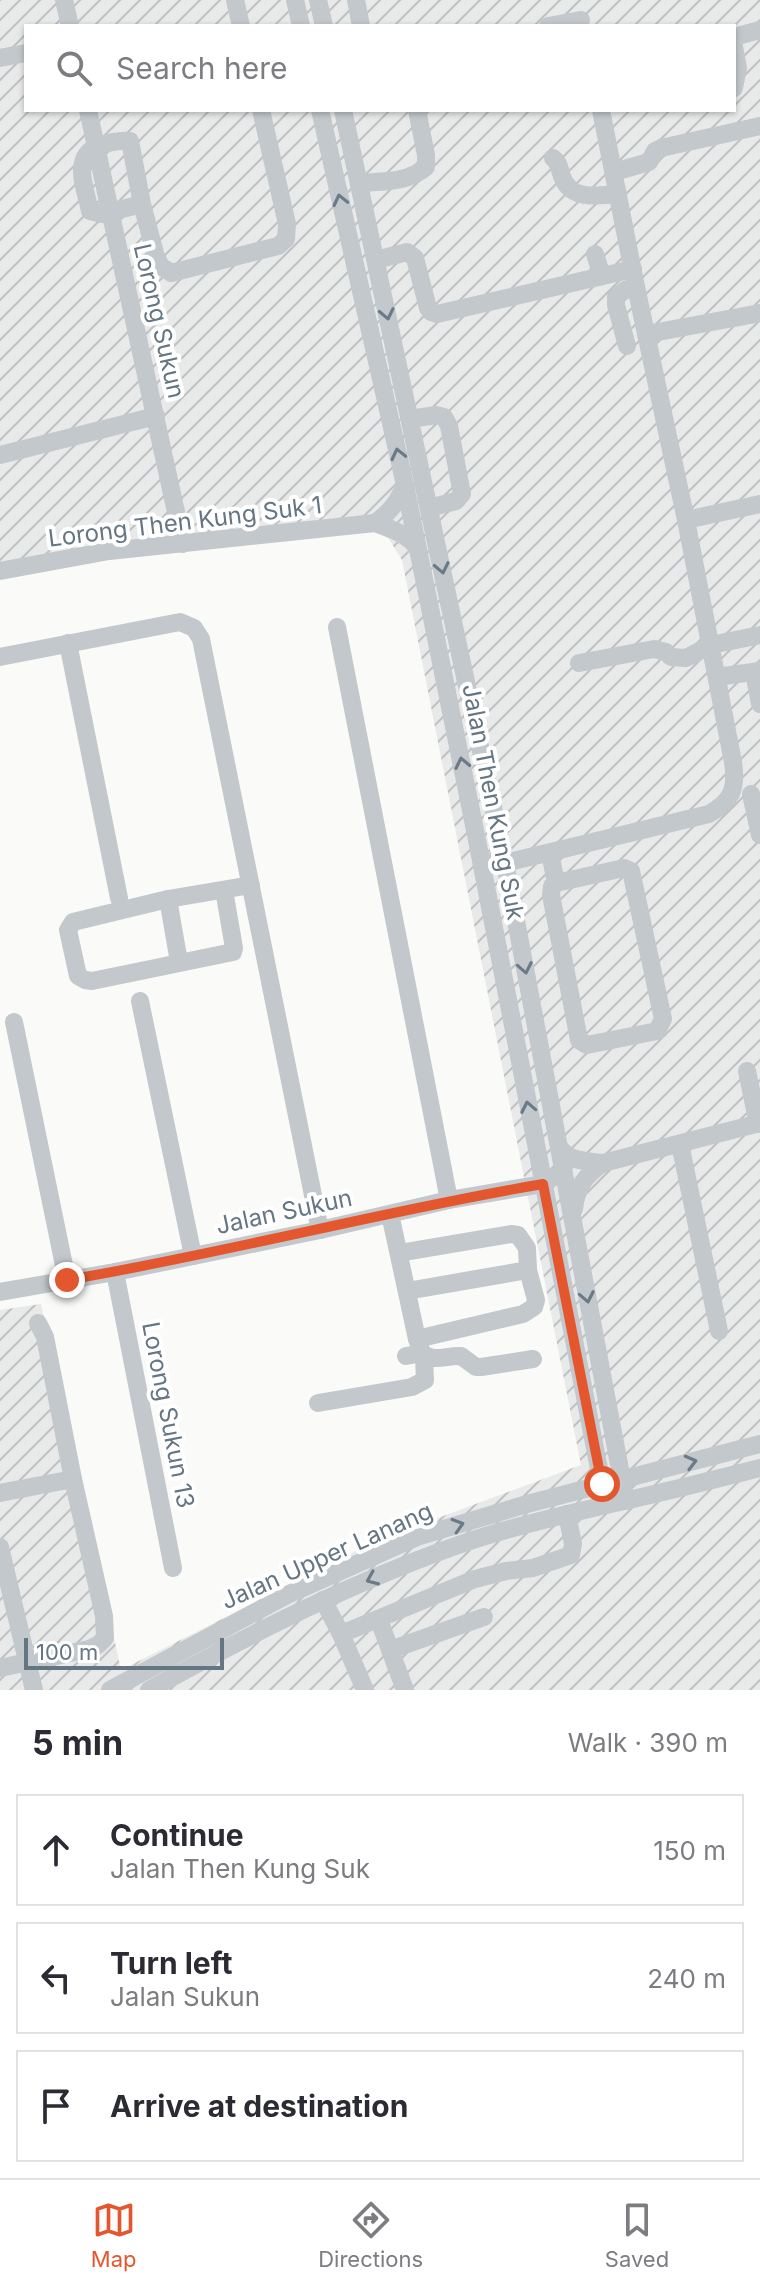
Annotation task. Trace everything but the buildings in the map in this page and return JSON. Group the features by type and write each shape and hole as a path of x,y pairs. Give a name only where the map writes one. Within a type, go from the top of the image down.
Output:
{"street":[{"path":"64,0 70,24"},
{"path":"235,0 241,24"},
{"path":"295,0 301,24"},
{"path":"318,0 324,24"},
{"path":"356,0 361,24"},
{"path":"577,0 582,23"},
{"path":"736,36 760,30"},
{"path":"0,58 24,53"},
{"path":"736,57 736,78"},
{"name":"Lorong Sukun","path":"88,112 183,544"},
{"path":"96,147 116,141 130,141 156,257 161,266 171,273 278,246 286,239 287,224 261,112"},
{"name":"Jalan Then Kung Suk","path":"320,112 405,485 606,1505"},
{"name":"Jalan Then Kung Suk","path":"343,112 505,863 626,1501"},
{"path":"359,183 408,178 426,167 417,112"},
{"path":"477,840 492,859 505,863 709,814 721,807 733,789 734,772 711,645 601,112"},
{"path":"614,172 649,162 655,151 661,148 760,126"},
{"path":"553,158 558,162 565,183 575,192 586,196 618,194"},
{"path":"110,213 142,204"},
{"path":"376,260 407,252 412,254 428,308 437,314 602,276 634,278"},
{"path":"595,254 602,276"},
{"path":"627,346 616,297 634,278"},
{"path":"647,334 760,313"},
{"path":"410,419 436,415 444,417 449,426 462,494 456,501 429,508"},
{"path":"0,455 156,416"},
{"path":"375,523 390,513 405,485"},
{"path":"686,520 760,504"},
{"path":"375,523 409,538 416,546"},
{"name":"Lorong Then Kung Suk 1","path":"0,571 109,551 375,523"},
{"path":"0,657 180,622 199,634 320,1230"},
{"path":"337,627 449,1200"},
{"path":"579,663 654,649 671,657 686,658 711,645 760,635"},
{"path":"68,643 119,898"},
{"path":"717,677 757,672 760,704"},
{"path":"729,798 756,793 760,835"},
{"path":"550,853 556,883"},
{"path":"490,908 505,863"},
{"path":"624,868 631,871 663,1019 657,1031 587,1045 579,1040 551,895 552,886 556,883 624,868"},
{"path":"224,890 233,952 85,980 78,976 68,930 75,921 168,899 251,885"},
{"path":"168,899 179,962"},
{"path":"140,1001 193,1256"},
{"path":"14,1022 67,1280"},
{"path":"573,1220 580,1185 589,1172 603,1163 759,1124 747,1071"},
{"path":"680,1144 719,1331"},
{"path":"543,1184 554,1176 560,1151 582,1161 603,1163"},
{"name":"Jalan Sukun","path":"0,1292 115,1272 449,1200 543,1184"},
{"path":"318,1403 412,1387 425,1380 390,1214"},
{"path":"399,1253 511,1234 518,1235 527,1248 528,1270 536,1300 534,1307 523,1314 417,1351"},
{"path":"407,1291 528,1270"},
{"name":"Lorong Sukun 13","path":"115,1272 173,1568"},
{"path":"0,1668 89,1649 105,1638 104,1616 45,1337 38,1323"},
{"path":"417,1351 434,1359 461,1356 476,1367 533,1359"},
{"name":"Jalan Upper Lanang","path":"110,1690 287,1595 417,1537 527,1504 760,1444"},
{"name":"Jalan Upper Lanang","path":"149,1690 168,1685 323,1600 470,1541 567,1514 760,1468"},
{"path":"0,1493 73,1479"},
{"path":"341,1634 475,1579 533,1568 571,1555 573,1544 567,1514"},
{"path":"0,1547 34,1690"},
{"path":"323,1600 365,1690"},
{"path":"390,1650 484,1617"},
{"path":"379,1620 405,1690"}],"shaded area":[{"path":"0,0 760,0 760,1690 0,1690 0,1310 41,1304 121,1670 376,1541 581,1465 402,560 377,520 0,569"}],"route":[{"path":"67,1280 320,1230 449,1200 543,1184 602,1484"}]}
